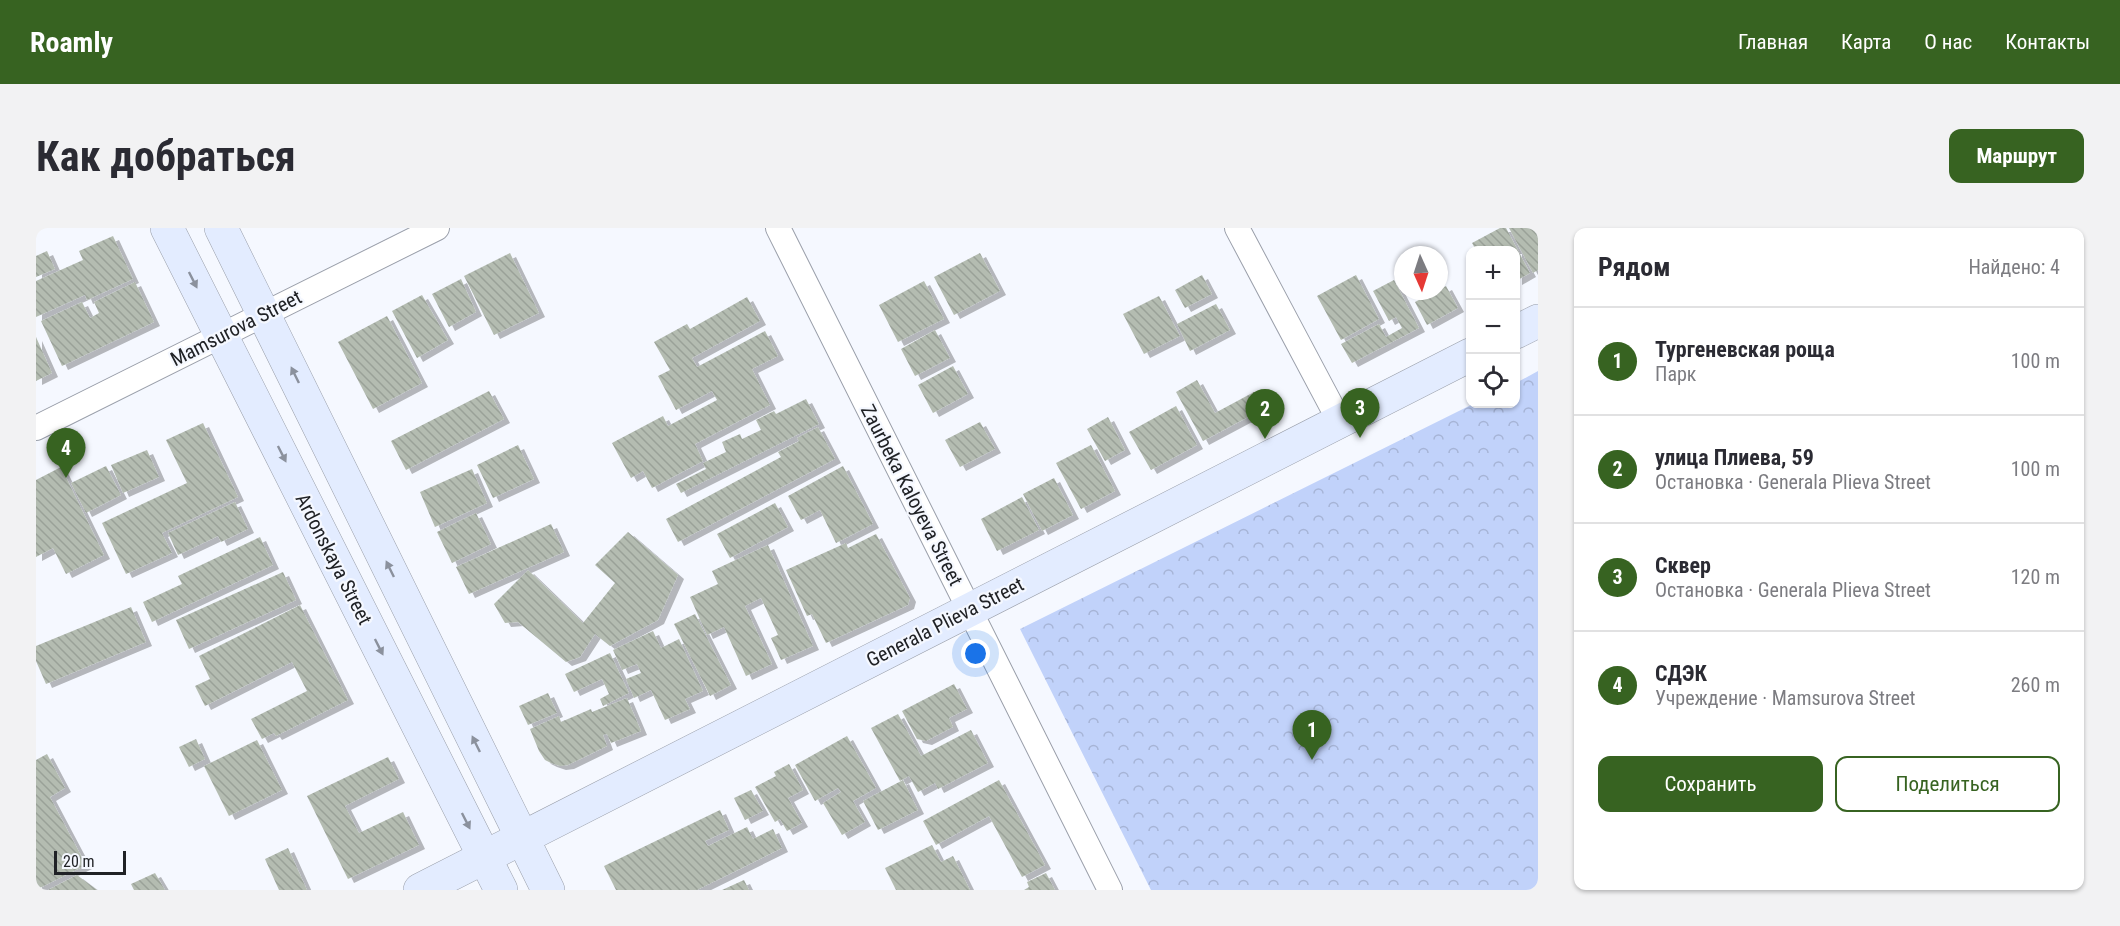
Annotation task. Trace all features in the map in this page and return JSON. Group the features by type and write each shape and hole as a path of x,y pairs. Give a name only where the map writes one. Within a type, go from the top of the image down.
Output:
{"main road":[{"name":"Ardonskaya Street","path":"167,228 501,890"},
{"path":"221,228 549,890"},
{"path":"1520,330 1538,321"},
{"name":"Generala Plieva Street","path":"420,890 1466,357"}],"street":[{"name":"Mamsurova Street","path":"36,428 437,228"},
{"name":"Zaurbeka Kaloyeva Street","path":"778,228 1110,890"},
{"path":"1237,228 1340,422"}],"green space":[{"path":"1538,371 1538,890 1151,890 1020,629 1466,407 1520,408 1520,381"}],"building":[{"path":"1500,228 1506,228 1516,246 1474,246 1472,243"},
{"path":"1509,228 1538,228 1538,270 1533,273"},
{"path":"113,236 133,279 87,300 85,295 36,317 36,281 83,260 79,251"},
{"path":"47,251 55,269 36,277 36,256"},
{"path":"510,253 539,313 494,335 464,276"},
{"path":"980,253 1000,291 954,315 934,277"},
{"path":"1520,254 1530,273 1520,279"},
{"path":"1202,275 1212,294 1185,308 1175,290"},
{"path":"1356,275 1379,319 1341,340 1317,296"},
{"path":"461,279 476,312 449,327 432,294"},
{"path":"1394,280 1394,300 1404,300 1419,328 1352,363 1341,344 1379,324 1386,337 1402,328 1396,317 1389,321 1373,291"},
{"path":"924,281 944,319 898,342 879,305"},
{"path":"135,282 154,322 62,366 41,321 82,302 90,318 99,313 94,302"},
{"path":"1448,290 1458,308 1427,325 1415,302 1448,300"},
{"path":"422,295 448,340 417,358 392,311"},
{"path":"1159,296 1180,336 1144,354 1123,314"},
{"path":"747,297 760,321 692,358 697,367 765,331 778,356 752,369 770,405 695,444 703,461 652,488 643,471 631,478 612,443 663,416 668,426 717,400 712,391 676,410 658,376 670,370 654,342 687,324 690,329"},
{"path":"1216,304 1230,330 1190,351 1177,324"},
{"path":"387,316 422,383 373,409 338,342"},
{"path":"935,330 950,358 915,376 901,349"},
{"path":"36,337 52,373 36,381"},
{"path":"953,366 968,394 933,413 918,385"},
{"path":"1197,380 1215,413 1254,392 1263,409 1203,441 1176,392"},
{"path":"489,391 504,419 406,470 391,441"},
{"path":"806,399 819,424 681,493 676,484 706,469 703,463 726,452 722,442 740,434 742,439 761,430 756,420 774,411 776,414"},
{"path":"1176,406 1197,445 1151,470 1129,432"},
{"path":"1108,417 1125,450 1105,461 1087,429"},
{"path":"980,422 995,449 960,467 945,440"},
{"path":"203,423 238,497 162,533 172,553 126,574 102,523 187,483 166,440"},
{"path":"818,427 835,459 678,542 666,519 781,457 778,452 799,441 797,438"},
{"path":"518,445 534,479 493,498 477,465"},
{"path":"1091,445 1115,491 1081,509 1056,463"},
{"path":"147,450 159,477 123,493 111,465"},
{"path":"106,466 121,495 86,513 71,483"},
{"path":"843,466 873,524 836,543 820,510 801,520 788,496"},
{"path":"61,467 104,555 66,574 53,548 36,557 36,480"},
{"path":"472,469 487,503 435,527 420,492"},
{"path":"1054,478 1073,515 1042,531 1023,494"},
{"path":"1022,497 1039,530 997,551 981,519"},
{"path":"235,502 248,529 221,542 218,536 178,555 168,533"},
{"path":"775,503 788,527 730,558 717,534"},
{"path":"476,513 491,544 452,563 437,532"},
{"path":"551,524 564,552 469,594 456,567"},
{"path":"628,532 678,575 658,620 610,646 595,634 580,657 566,662 518,622 505,623 494,604 528,570 583,623 615,583 595,565"},
{"path":"876,534 910,598 908,605 826,643 812,614 807,616 786,570 846,543 848,548"},
{"path":"260,537 273,565 152,622 143,602 182,584 178,576"},
{"path":"768,545 813,646 781,660 771,638 778,635 761,598 745,606 772,664 746,676 724,627 707,635 690,597 718,584 712,571"},
{"path":"283,572 296,600 189,649 176,620"},
{"path":"300,605 348,700 276,736 274,733 262,739 251,719 307,691 292,662 205,706 195,686 210,679 199,656"},
{"path":"131,607 146,642 46,684 36,661 36,646"},
{"path":"695,614 731,685 710,696 674,624"},
{"path":"653,631 661,648 679,639 703,691 685,699 690,709 665,720 651,690 634,698 626,679 641,673 637,664 622,670 613,650"},
{"path":"610,653 629,693 603,706 600,699 609,694 602,679 574,692 565,674"},
{"path":"954,684 967,709 949,718 953,727 926,741 917,739 902,711"},
{"path":"548,693 557,713 528,725 519,706"},
{"path":"627,698 641,731 611,743 607,734 603,735 607,746 568,765 560,766 545,760 530,729 559,716 561,722 591,709 592,712"},
{"path":"898,714 921,756 971,730 988,763 938,789 935,783 918,792 909,776 900,781 871,728"},
{"path":"847,736 876,788 853,801 865,822 842,835 823,803 841,792 838,788 815,801 795,765"},
{"path":"196,739 205,759 189,767 179,747"},
{"path":"257,740 282,790 229,816 204,766"},
{"path":"47,754 65,788 50,797 86,865 36,890 36,760"},
{"path":"388,757 399,779 345,806 359,833 403,812 419,845 348,879 307,796"},
{"path":"789,764 803,790 788,798 802,823 787,831 780,819 775,822 755,787 776,776 774,772"},
{"path":"903,780 918,810 878,830 863,801"},
{"path":"999,780 1045,865 1022,877 989,816 936,845 923,821"},
{"path":"751,790 763,811 745,820 734,798"},
{"path":"720,810 729,830 705,841 708,846 747,827 753,839 773,829 782,848 697,890 616,890 604,866"},
{"path":"932,845 941,862 953,856 970,890 896,890 885,868"},
{"path":"288,848 307,890 279,890 265,859"},
{"path":"155,873 165,890 134,890 131,884"},
{"path":"1046,873 1055,890 1024,890 1029,887 1027,882"},
{"path":"77,875 97,890 48,890"},
{"path":"744,880 749,890 722,890"}],"place":[{"name":"Сквер","path":"1360,438"},
{"name":"улица Плиева, 59","path":"1265,439"},
{"name":"СДЭК","path":"66,478"},
{"name":"Тургеневская роща","path":"1312,760"}]}
